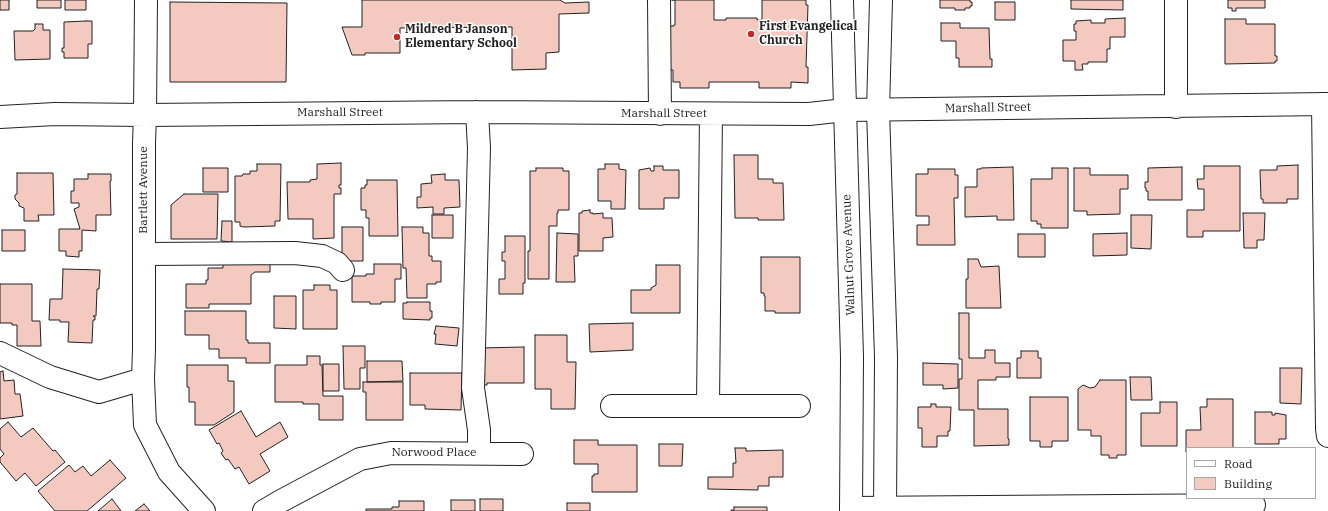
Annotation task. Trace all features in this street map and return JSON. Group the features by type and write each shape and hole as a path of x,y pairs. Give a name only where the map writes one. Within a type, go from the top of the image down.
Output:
{"street":[{"name":"Bartlett Avenue","path":"146,0 143,379 145,425 169,472 204,511"},
{"path":"659,0 660,114"},
{"name":"Walnut Grove Avenue","path":"842,0 847,222 852,357 851,510"},
{"path":"881,0 878,110 886,357 885,509"},
{"path":"1176,0 1176,107"},
{"name":"Marshall Street","path":"0,117 55,114 145,115 477,112 808,114 845,110 1325,104"},
{"path":"1325,104 1328,436"},
{"path":"477,112 479,148 473,388 479,430 479,453"},
{"path":"708,406 711,114"},
{"path":"145,254 295,253 322,256 337,263 343,270"},
{"path":"0,353 50,377 99,392 143,379"},
{"path":"612,406 799,406"},
{"name":"Norwood Place","path":"264,511 360,458 391,452 522,454"},
{"path":"851,510 1254,505"}],"building":[{"path":"0,0 9,0 9,10 0,10"},
{"path":"37,0 61,0 61,8 37,8"},
{"path":"65,0 86,0 86,10 65,10"},
{"path":"362,0 560,0 565,3 589,2 589,13 559,14 559,52 546,53 546,69 512,70 512,27 400,28 400,53 365,53 365,55 352,55 342,27 362,27"},
{"path":"675,0 714,0 714,20 726,20 726,18 757,18 757,20 762,20 762,0 806,0 806,5 808,5 806,67 808,67 808,83 791,82 791,88 759,88 759,82 709,82 709,88 680,88 680,82 673,82 673,70 669,70 670,26 675,25"},
{"path":"940,0 970,0 970,2 972,2 972,6 970,6 970,8 965,8 965,10 940,8"},
{"path":"1071,0 1123,0 1123,10 1071,9"},
{"path":"1228,0 1265,0 1265,8 1236,8 1236,11 1232,11 1232,8 1228,8"},
{"path":"170,2 287,3 286,82 170,82"},
{"path":"995,2 1015,2 1015,20 995,20"},
{"path":"1125,18 1125,37 1110,37 1110,49 1107,49 1107,62 1088,62 1088,64 1082,64 1083,70 1075,70 1075,61 1063,61 1063,40 1076,40 1074,24 1076,24 1076,21 1091,20 1091,23 1105,23 1105,19"},
{"path":"1225,19 1246,19 1246,24 1275,24 1275,56 1277,56 1277,61 1275,61 1275,63 1225,64"},
{"path":"92,21 92,44 88,44 88,58 64,58 62,48 64,48 64,22"},
{"path":"941,23 960,23 960,28 989,28 990,59 992,59 992,67 959,67 959,58 956,58 956,41 941,41"},
{"path":"35,24 43,24 43,30 50,30 50,59 15,60 14,31 33,31 35,29"},
{"path":"734,155 758,155 758,179 773,179 773,183 783,183 784,220 735,218"},
{"path":"341,163 341,185 339,185 339,188 341,188 341,194 334,194 334,238 313,239 313,219 288,219 287,182 310,182 310,180 317,179 317,164"},
{"path":"257,164 281,164 280,221 275,221 275,226 244,227 240,226 240,222 235,222 235,176 250,174 250,171 257,171"},
{"path":"605,164 619,164 619,169 626,170 625,209 611,209 611,201 598,201 598,169 605,169"},
{"path":"1298,165 1298,199 1287,199 1287,203 1263,203 1263,199 1261,199 1260,170 1277,170 1277,166"},
{"path":"654,166 663,166 663,170 679,170 679,198 664,198 664,209 639,209 639,170 650,168 651,171 654,171"},
{"path":"1204,166 1240,166 1240,231 1203,231 1203,237 1187,237 1187,210 1204,210 1204,189 1198,189 1197,179 1204,179"},
{"path":"1013,167 1014,220 997,220 997,216 965,217 965,187 977,187 977,169"},
{"path":"1182,167 1182,200 1148,200 1148,191 1146,191 1145,188 1145,182 1148,182 1148,168"},
{"path":"203,168 228,168 228,192 203,192"},
{"path":"536,168 563,168 563,171 569,171 569,210 558,210 557,226 549,226 549,279 528,279 528,251 530,251 530,171 536,171"},
{"path":"1052,168 1068,168 1068,228 1041,228 1041,224 1037,224 1037,221 1031,221 1031,179 1052,179"},
{"path":"1074,168 1090,168 1090,175 1128,175 1128,189 1120,189 1120,214 1087,215 1087,211 1074,211"},
{"path":"928,169 955,169 955,175 958,175 958,198 954,198 955,245 917,245 917,225 929,225 929,216 916,216 916,174 928,174"},
{"path":"17,173 53,173 54,215 38,215 39,221 24,221 24,208 19,206 19,203 15,199 15,195 17,194"},
{"path":"88,174 111,174 111,215 96,215 96,231 82,230 82,251 79,251 79,257 66,256 66,251 59,251 59,229 80,229 74,209 79,207 79,203 71,203 71,191 74,191 74,179 88,179"},
{"path":"445,174 445,180 459,180 460,207 444,208 444,214 433,214 433,207 417,208 417,197 421,197 421,184 432,183 431,175"},
{"path":"367,180 397,180 398,236 369,236 369,218 366,218 366,210 361,210 361,188 365,188 365,185 367,185"},
{"path":"184,194 218,194 217,239 171,239 171,205"},
{"path":"590,210 590,213 593,214 603,213 603,218 612,218 613,237 603,238 603,251 579,251 579,213"},
{"path":"1243,213 1265,213 1264,240 1257,240 1257,248 1244,248"},
{"path":"432,215 453,215 453,238 432,238"},
{"path":"1131,215 1152,215 1151,249 1131,248"},
{"path":"222,221 232,221 232,242 221,241"},
{"path":"342,227 363,227 363,261 342,261"},
{"path":"402,227 423,227 423,233 429,233 429,256 432,256 432,261 441,261 441,282 436,282 436,284 427,284 427,298 407,298 406,268 403,268"},
{"path":"2,230 25,230 25,251 2,251"},
{"path":"557,233 578,234 578,256 574,256 575,282 556,282"},
{"path":"1127,233 1127,255 1093,256 1093,234"},
{"path":"1018,234 1045,234 1045,257 1018,257"},
{"path":"505,236 525,236 525,283 523,283 523,294 499,294 499,279 505,279 505,261 502,261 502,252 505,252"},
{"path":"761,257 800,257 800,313 775,313 775,311 765,311 765,296 764,293 761,293"},
{"path":"270,258 270,272 255,272 251,275 251,304 209,304 209,308 186,308 186,284 206,284 206,280 208,280 208,268 223,268 223,263"},
{"path":"968,259 978,259 981,267 999,266 1001,308 966,308"},
{"path":"374,264 401,264 401,279 395,279 395,302 370,304 370,302 352,302 352,276 366,276 366,274 374,274"},
{"path":"656,265 680,265 680,313 631,313 631,290 651,290 651,288 656,285"},
{"path":"63,269 100,270 99,289 97,289 96,316 93,316 95,317 95,320 93,320 92,343 68,342 69,322 49,320 50,299 62,299"},
{"path":"0,284 32,284 32,321 40,321 41,346 17,346 17,325 12,325 12,323 0,323"},
{"path":"314,285 330,285 330,290 337,290 337,329 303,329 303,290 314,290"},
{"path":"274,296 296,296 296,329 274,328"},
{"path":"430,302 432,318 430,318 430,320 403,319 403,303"},
{"path":"185,311 246,311 246,340 248,340 248,343 270,343 270,363 246,363 246,358 219,358 219,349 209,349 209,335 185,335"},
{"path":"959,313 969,313 969,358 985,358 985,350 995,350 995,363 1010,363 1010,377 996,377 996,380 978,380 978,409 1008,409 1009,445 974,446 974,410 959,410 959,379 962,379 962,359 959,359"},
{"path":"633,323 633,350 590,352 589,324"},
{"path":"436,326 459,328 457,346 435,344 436,334 434,334"},
{"path":"535,335 567,335 567,362 576,362 575,409 551,409 551,389 535,389"},
{"path":"343,346 365,346 365,368 360,368 360,389 344,389"},
{"path":"524,347 524,383 487,383 487,385 483,385 479,348"},
{"path":"1021,351 1038,351 1038,358 1041,358 1041,378 1017,378 1017,358 1021,358"},
{"path":"307,356 320,356 320,365 322,365 323,396 343,396 343,420 319,420 319,404 303,404 303,402 275,402 275,365 307,365"},
{"path":"367,361 402,361 403,381 367,382"},
{"path":"923,363 958,364 958,388 943,389 943,385 923,385"},
{"path":"323,364 339,364 339,391 323,391"},
{"path":"187,365 228,365 228,381 234,381 234,412 214,425 195,425 195,402 189,402"},
{"path":"1280,368 1302,368 1301,404 1280,403"},
{"path":"3,371 4,381 14,380 15,394 20,394 23,416 0,419 0,372"},
{"path":"410,373 462,373 461,410 425,409 425,405 410,405"},
{"path":"1130,377 1151,377 1152,400 1131,400"},
{"path":"1100,380 1126,380 1126,455 1117,455 1117,458 1109,458 1109,455 1101,455 1101,436 1091,436 1091,430 1078,430 1078,389 1083,385 1090,388 1095,387"},
{"path":"363,382 403,382 403,420 366,420 366,392 363,392"},
{"path":"1030,397 1068,397 1068,441 1052,441 1052,447 1040,447 1040,441 1030,441"},
{"path":"1207,399 1233,399 1233,447 1186,447 1186,430 1201,430 1200,407 1207,407"},
{"path":"1160,402 1177,402 1177,446 1141,446 1141,413 1160,413"},
{"path":"931,404 936,404 936,407 951,407 950,431 948,431 948,436 937,436 937,447 922,447 922,428 918,428 918,407 931,407"},
{"path":"241,411 256,437 280,422 288,437 260,454 270,471 249,484 239,467 235,469 228,459 226,460 221,453 223,451 219,443 217,444 209,430"},
{"path":"1255,412 1272,412 1272,415 1275,415 1275,413 1286,415 1286,439 1279,439 1279,444 1255,444"},
{"path":"8,422 21,437 33,428 65,462 36,486 25,473 16,481 0,462 0,458 4,454 0,449 0,429"},
{"path":"574,440 598,440 598,445 637,445 637,492 592,492 592,476 594,476 594,474 598,474 598,464 574,464"},
{"path":"659,444 683,444 682,466 659,466"},
{"path":"735,448 746,448 746,451 783,450 783,477 769,477 769,486 758,486 758,490 708,489 708,477 733,477 733,463 736,463"},
{"path":"110,460 126,478 87,511 55,511 38,491 69,465 75,472 83,466 91,476"},
{"path":"112,499 121,511 98,511"},
{"path":"480,499 503,499 503,511 480,511"},
{"path":"451,500 475,500 475,511 451,511"},
{"path":"399,501 424,501 424,511 366,511 366,509 392,509 392,507 399,507"},
{"path":"567,503 590,503 590,511 567,511"},
{"path":"144,504 150,511 135,511"},
{"path":"734,507 767,507 767,511 731,511 734,510"}],"place":[{"name":"First Evangelical Church","path":"751,34"},
{"name":"Mildred B Janson Elementary School","path":"397,37"}]}
